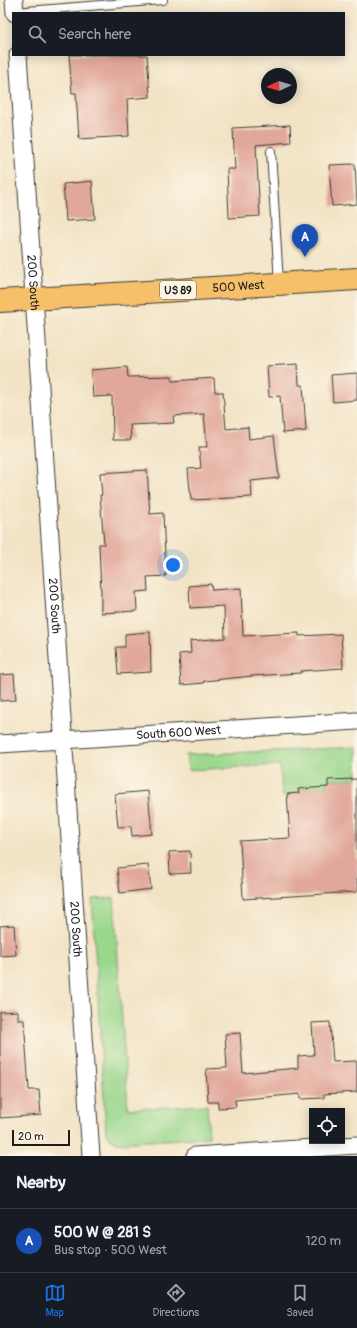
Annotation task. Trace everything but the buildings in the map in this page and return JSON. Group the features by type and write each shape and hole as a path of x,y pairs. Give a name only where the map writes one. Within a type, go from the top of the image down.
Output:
{"main road":[{"name":"500 West","path":"0,302 357,279"}],"street":[{"name":"200 South","path":"18,56 91,1156"},
{"name":"South 600 West","path":"0,744 357,721"},
{"path":"195,1156 357,1146"}],"lane":[{"path":"15,8 163,0"},
{"path":"271,151 279,284"}],"green space":[{"path":"357,747 357,779 328,780 328,787 299,789 299,793 282,796 280,765 188,770 186,755"},
{"path":"114,898 128,1109 207,1105 209,1137 121,1143 111,1140 106,1133 92,899"}],"place":[{"name":"500 W @ 281 S","path":"305,257"}]}
